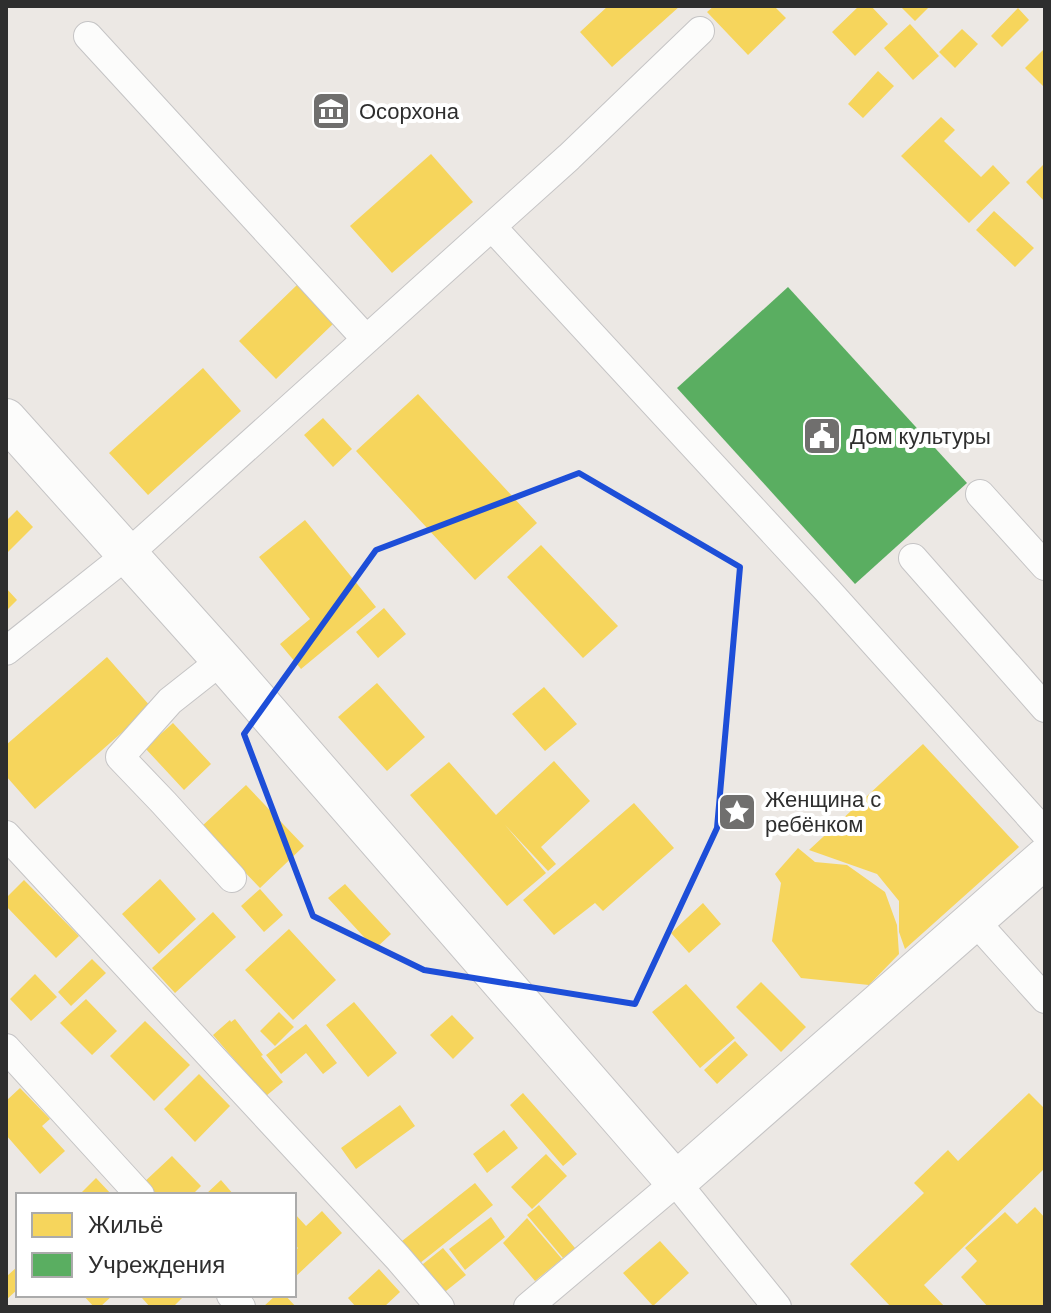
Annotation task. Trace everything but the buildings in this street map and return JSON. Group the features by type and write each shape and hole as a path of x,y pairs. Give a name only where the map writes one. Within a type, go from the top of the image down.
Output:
{"street":[{"path":"6,651 128,554 569,157 700,31"},
{"path":"88,36 366,339"},
{"path":"492,227 828,591 1045,833"},
{"path":"6,419 222,660 676,1182 777,1307"},
{"path":"980,494 1045,566"},
{"path":"913,558 1045,708"},
{"path":"222,660 170,701 120,757 232,878"},
{"path":"6,835 440,1307"},
{"path":"528,1307 676,1182 1045,858"},
{"path":"975,921 1045,999"},
{"path":"6,1048 138,1193"}],"highlighted area":[{"path":"579,473 740,567 717,828 635,1004 424,970 313,916 244,734 376,550"}],"place":[{"name":"Осорхона","path":"331,111"},
{"name":"Дом культуры","path":"822,436"},
{"name":"Женщина с ребёнком","path":"737,812"}]}
